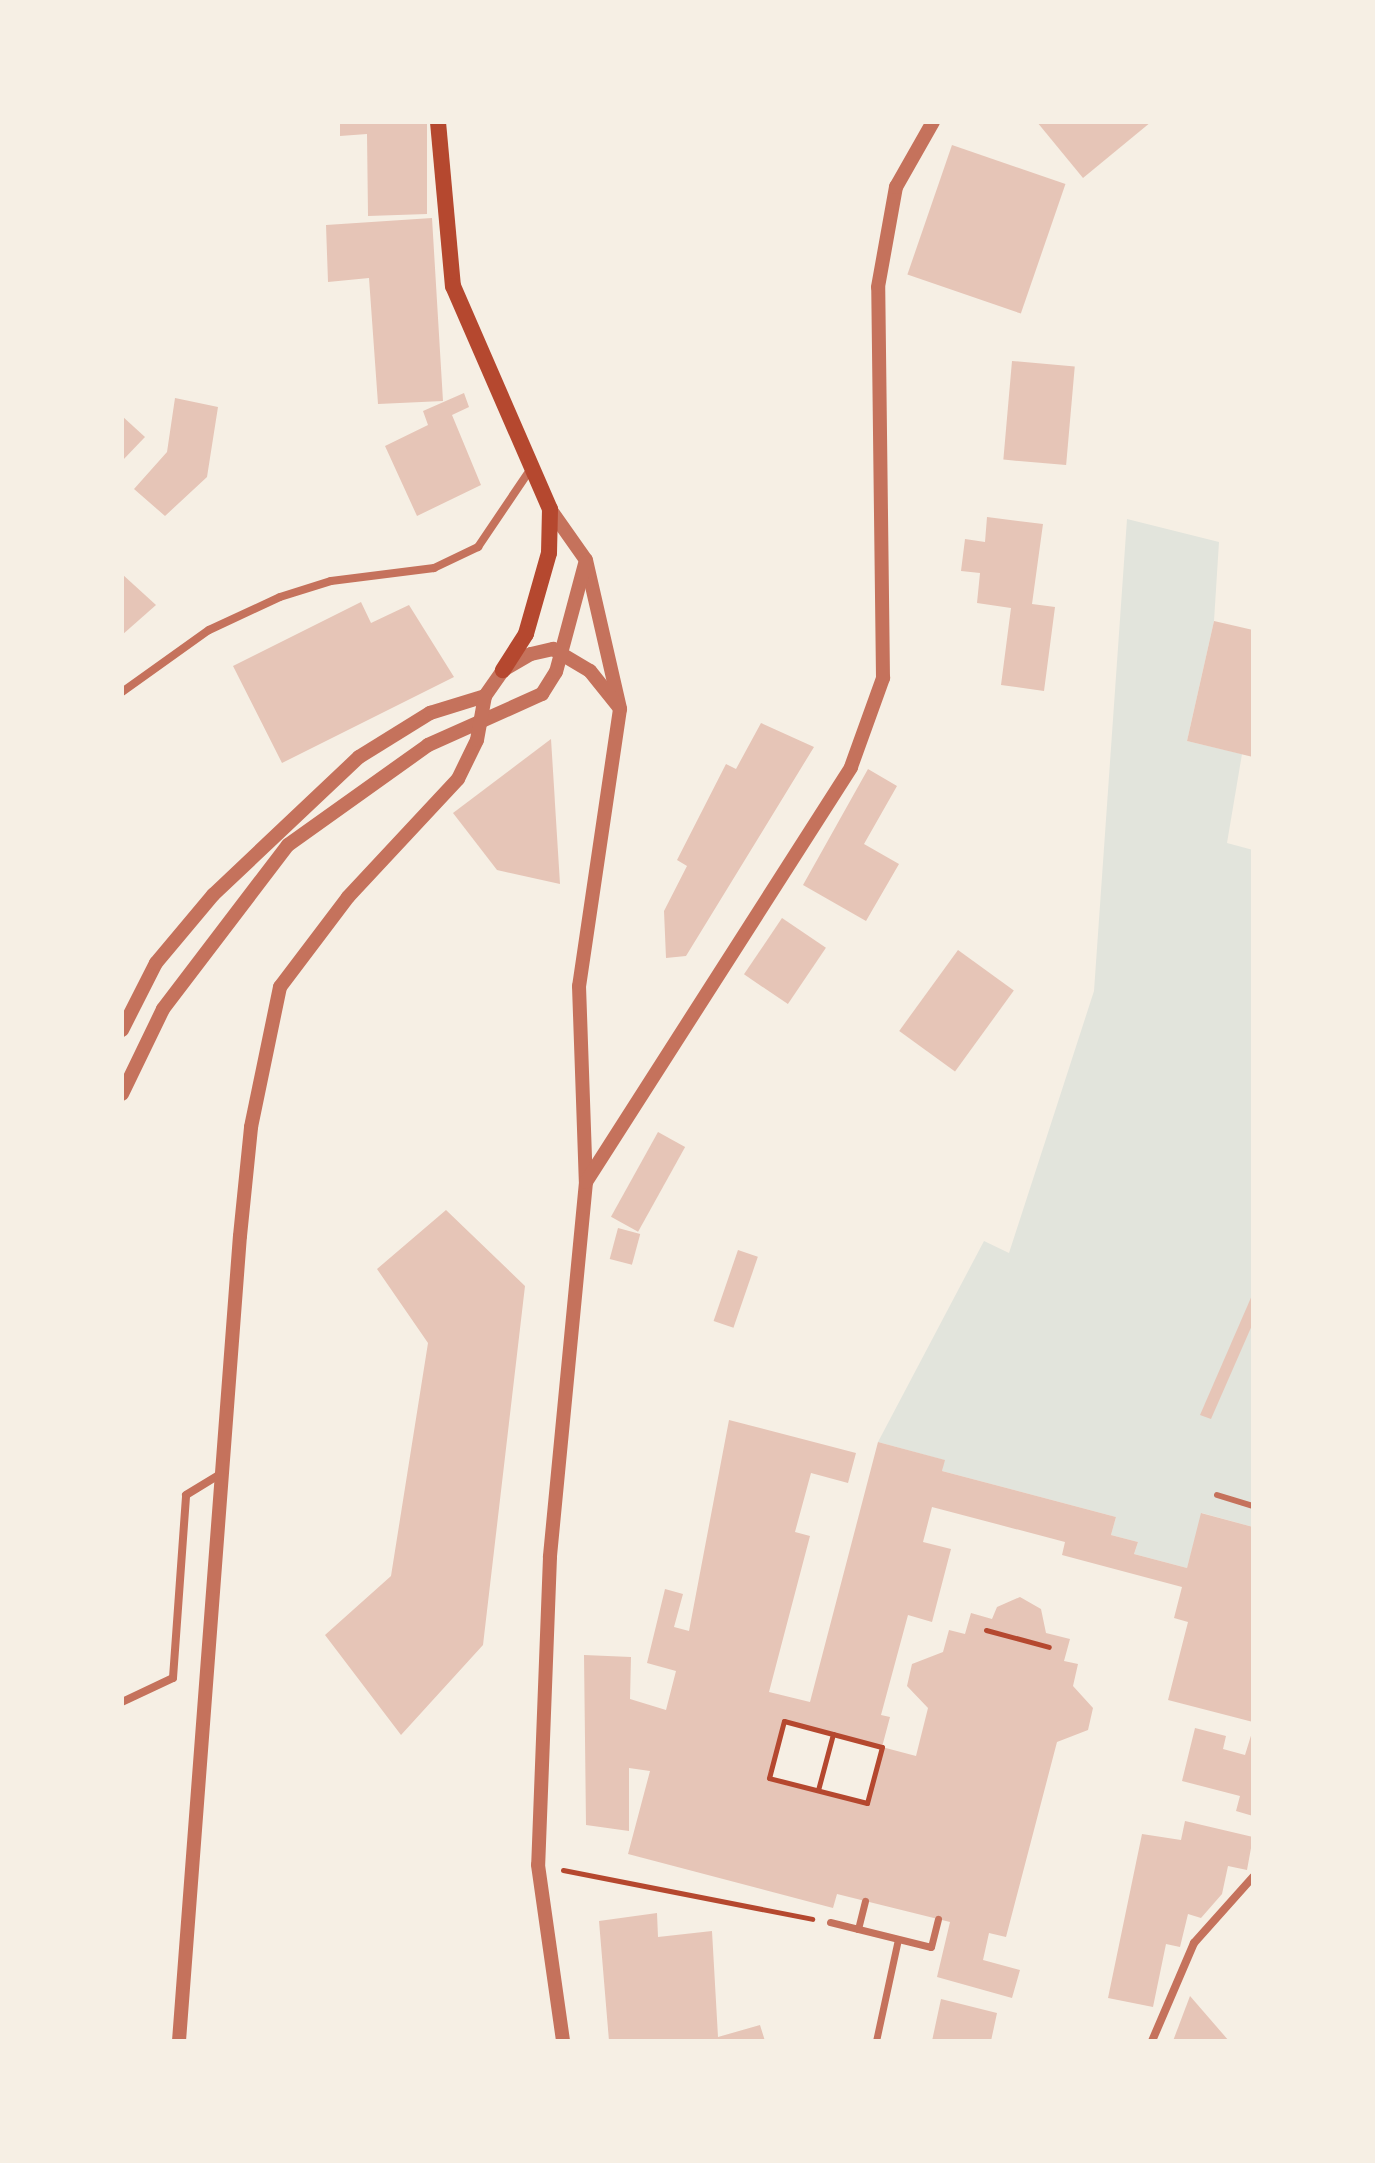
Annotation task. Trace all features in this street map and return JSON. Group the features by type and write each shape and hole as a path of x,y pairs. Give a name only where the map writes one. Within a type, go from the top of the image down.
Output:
{"main road":[{"path":"438,122 453,286 528,473 550,509 549,553 526,634 503,670"}],"street":[{"path":"586,1182 851,767 883,678 878,287 896,187 933,122"},
{"path":"122,692 209,630 280,597 331,581 434,568 478,547 528,473"},
{"path":"550,509 586,560 620,709 579,986 586,1182 550,1557 538,1865 563,2041"},
{"path":"122,1094 163,1009 288,845 428,745 542,694 561,654 586,560"},
{"path":"179,2041 251,1127 280,987 348,897 458,779 480,723 485,696 503,670 531,654 561,654 590,671 620,709"},
{"path":"122,1030 156,963 278,826 382,742 430,713 485,696"},
{"path":"122,1702 173,1678 186,1495 222,1472"},
{"path":"1152,2041 1194,1943 1253,1877"},
{"path":"858,1929 865,1901"},
{"path":"830,1922 931,1947 938,1919"},
{"path":"876,2041 898,1939"}],"lane":[{"path":"1217,1495 1253,1506"}],"path":[{"path":"986,1630 1049,1647"},
{"path":"784,1721 882,1747 867,1803 818,1790 769,1778 784,1721"},
{"path":"818,1790 833,1734"},
{"path":"538,1865 830,1922"}],"shaded area":[{"path":"1127,519 1219,542 1214,621 1187,741 1242,754 1227,843 1253,850 1253,1527 1202,1513 1187,1568 1134,1554 1138,1542 1111,1535 1116,1517 942,1471 944,1460 878,1442 984,1241 1009,1253 1094,991"}],"building":[{"path":"340,122 427,122 427,214 368,216 367,134 340,136"},
{"path":"1037,122 1151,122 1083,178"},
{"path":"952,145 1065,184 1021,314 907,275"},
{"path":"432,218 443,401 378,404 369,278 328,282 326,225"},
{"path":"1012,361 1075,366 1066,465 1003,460"},
{"path":"464,393 469,407 452,415 481,485 417,516 385,446 428,425 423,411"},
{"path":"175,398 218,407 207,477 165,516 134,489 167,452"},
{"path":"122,416 145,437 122,461"},
{"path":"987,517 1043,524 1032,604 1055,607 1044,691 1001,685 1011,608 977,603 980,573 961,571 965,539 985,542"},
{"path":"122,574 156,605 122,635"},
{"path":"361,602 371,623 409,605 454,677 282,763 233,666"},
{"path":"1214,621 1253,630 1253,757 1187,741"},
{"path":"761,723 814,747 686,956 666,958 664,911 687,866 677,860 726,764 736,769"},
{"path":"551,739 560,884 497,870 453,813"},
{"path":"868,769 897,786 864,844 899,864 866,921 803,885"},
{"path":"782,918 826,948 788,1004 744,974"},
{"path":"958,950 1014,991 955,1071 899,1031"},
{"path":"658,1132 685,1147 638,1232 611,1217"},
{"path":"446,1210 525,1286 483,1645 401,1735 325,1635 391,1576 428,1343 377,1269"},
{"path":"618,1228 640,1234 632,1265 610,1259"},
{"path":"738,1250 758,1257 733,1328 714,1321"},
{"path":"1253,1293 1253,1323 1211,1419 1200,1415"},
{"path":"729,1420 856,1453 848,1483 811,1473 795,1532 810,1536 769,1692 810,1702 878,1442 945,1460 942,1471 1116,1517 1111,1535 1138,1542 1134,1554 1187,1568 1201,1513 1253,1527 1253,1722 1168,1700 1188,1622 1174,1618 1182,1587 1062,1555 1065,1542 932,1507 923,1542 951,1549 932,1622 908,1615 881,1715 890,1717 882,1747 916,1756 928,1708 907,1686 912,1664 943,1652 949,1630 965,1634 971,1613 992,1619 997,1607 1020,1597 1041,1609 1046,1633 1070,1639 1064,1661 1078,1664 1073,1686 1093,1708 1088,1730 1057,1742 1006,1937 989,1933 983,1960 1020,1970 1012,1998 937,1977 950,1922 837,1894 833,1908 628,1854 650,1771 629,1768 629,1831 586,1825 584,1655 631,1657 630,1699 666,1710 676,1671 647,1663 665,1589 683,1594 674,1627 689,1631","holes":["784,1721 882,1747 867,1803 769,1778"]},
{"path":"1195,1728 1226,1736 1223,1749 1245,1755 1253,1729 1253,1816 1236,1811 1240,1796 1182,1781"},
{"path":"1185,1821 1253,1837 1247,1870 1228,1866 1222,1894 1201,1918 1188,1914 1180,1947 1166,1944 1153,2007 1108,1998 1142,1834 1181,1840"},
{"path":"657,1913 658,1937 712,1931 718,2037 760,2025 765,2041 609,2041 599,1921"},
{"path":"1190,1996 1229,2041 1173,2041"},
{"path":"941,1999 997,2013 991,2041 932,2041"}]}
